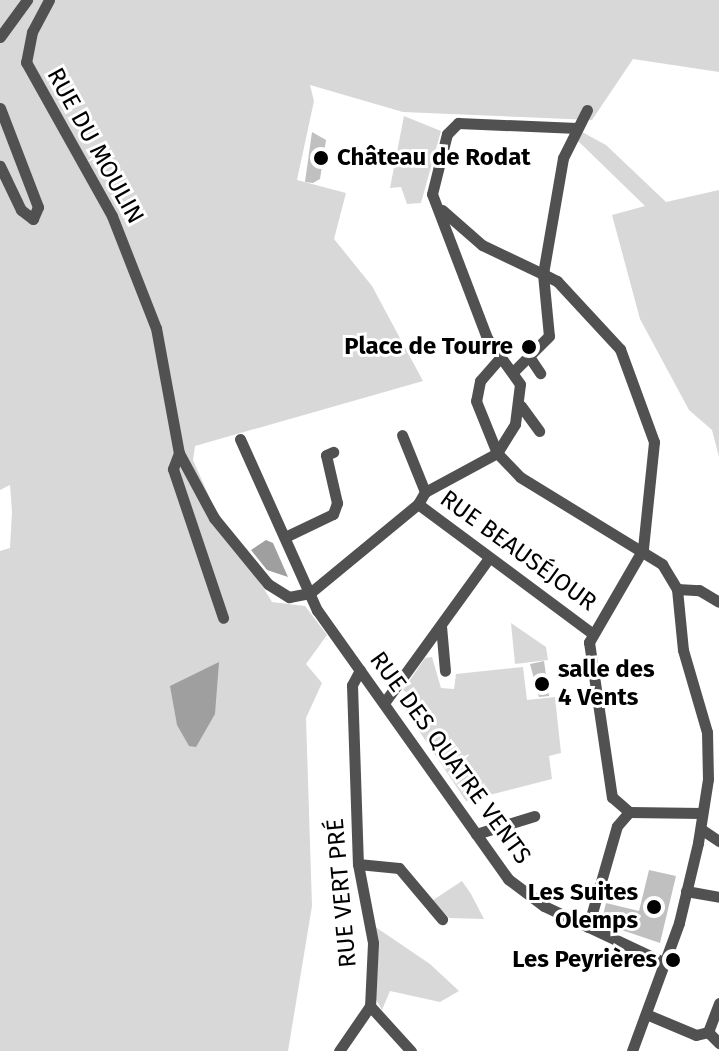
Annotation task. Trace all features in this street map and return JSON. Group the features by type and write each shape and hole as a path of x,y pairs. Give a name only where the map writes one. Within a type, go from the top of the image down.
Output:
{"street":[{"path":"0,37 27,0"},
{"name":"RUE DU MOULIN","path":"49,0 32,32 26,62 112,216 156,328 179,453"},
{"path":"0,108 38,207 33,219 21,210 0,166"},
{"path":"514,371 549,336 543,274 559,177 587,110"},
{"path":"179,453 214,518 268,584 289,597 308,594 418,504 425,492 497,453 521,406 520,384 514,371 499,359 450,246 432,194 450,127 577,128"},
{"path":"439,207 482,245 557,281 620,349 651,424 652,465 643,549 592,633 589,650 612,797 629,812 702,813"},
{"path":"528,355 540,373"},
{"path":"499,359 480,381 476,401 497,453 520,477 601,523 662,564 677,589 683,650 714,750 701,829 686,891 665,963 632,1051"},
{"path":"521,406 539,431"},
{"path":"402,435 425,492"},
{"name":"RUE DES QUATRE VENTS","path":"240,439 308,594 476,834 522,892 665,963"},
{"path":"285,537 333,514 337,503 326,455 333,452"},
{"path":"179,453 173,469 223,618"},
{"name":"RUE BEAUSÉJOUR","path":"418,504 592,633"},
{"path":"384,703 489,558"},
{"path":"677,589 699,590 719,602"},
{"path":"441,625 445,671"},
{"name":"RUE VERT PRÉ","path":"360,670 352,685 358,864 373,943 370,1006"},
{"path":"588,927 617,826 629,812"},
{"path":"476,834 534,816"},
{"path":"701,829 719,841"},
{"path":"358,864 399,868 442,919"},
{"path":"686,891 719,897"},
{"path":"708,1032 719,1003"},
{"path":"339,1051 370,1006 411,1051"},
{"path":"646,1014 696,1035 708,1032"},
{"path":"708,1032 719,1043"}],"shaded area":[{"path":"0,0 719,0 719,72 633,59 592,120 403,112 310,85 314,101 297,180 346,193 334,239 372,286 423,381 195,446 193,460 212,503 272,602 305,606 327,635 306,664 322,683 306,718 312,906 288,1051 0,1051 0,551 10,548 12,512 10,485 0,490"},
{"path":"404,116 441,131 421,203 407,204 401,187 390,188"},
{"path":"582,132 606,145 666,202 719,190 719,457 712,430 689,410 640,319 612,215 645,206 577,140"},
{"path":"266,540 273,543 288,577 267,570 251,550"},
{"path":"511,623 546,647 548,660 515,664"},
{"path":"432,657 441,688 454,689 456,674 523,667 527,700 555,697 561,753 549,756 552,779 466,801 403,707 410,695 403,690 425,658"},
{"path":"219,662 215,714 196,747 189,746 177,725 170,686"},
{"path":"462,881 484,919 449,918 433,900"},
{"path":"374,926 430,964 459,991 440,1002 390,991 382,1010 374,996"}],"building":[{"name":"Château de Rodat","path":"312,132 326,140 320,179 313,183 305,182"},
{"name":"salle des 4 Vents","path":"544,661 549,696 539,697 530,664"},
{"name":"Les Suites Olemps","path":"649,870 676,876 660,943 601,923 606,903 639,911"}],"place":[{"name":"Château de Rodat","path":"321,158"},
{"name":"Place de Tourre","path":"529,347"},
{"name":"salle des 4 Vents","path":"542,684"},
{"name":"Les Suites Olemps","path":"654,907"},
{"name":"Les Peyrières","path":"673,960"}]}
